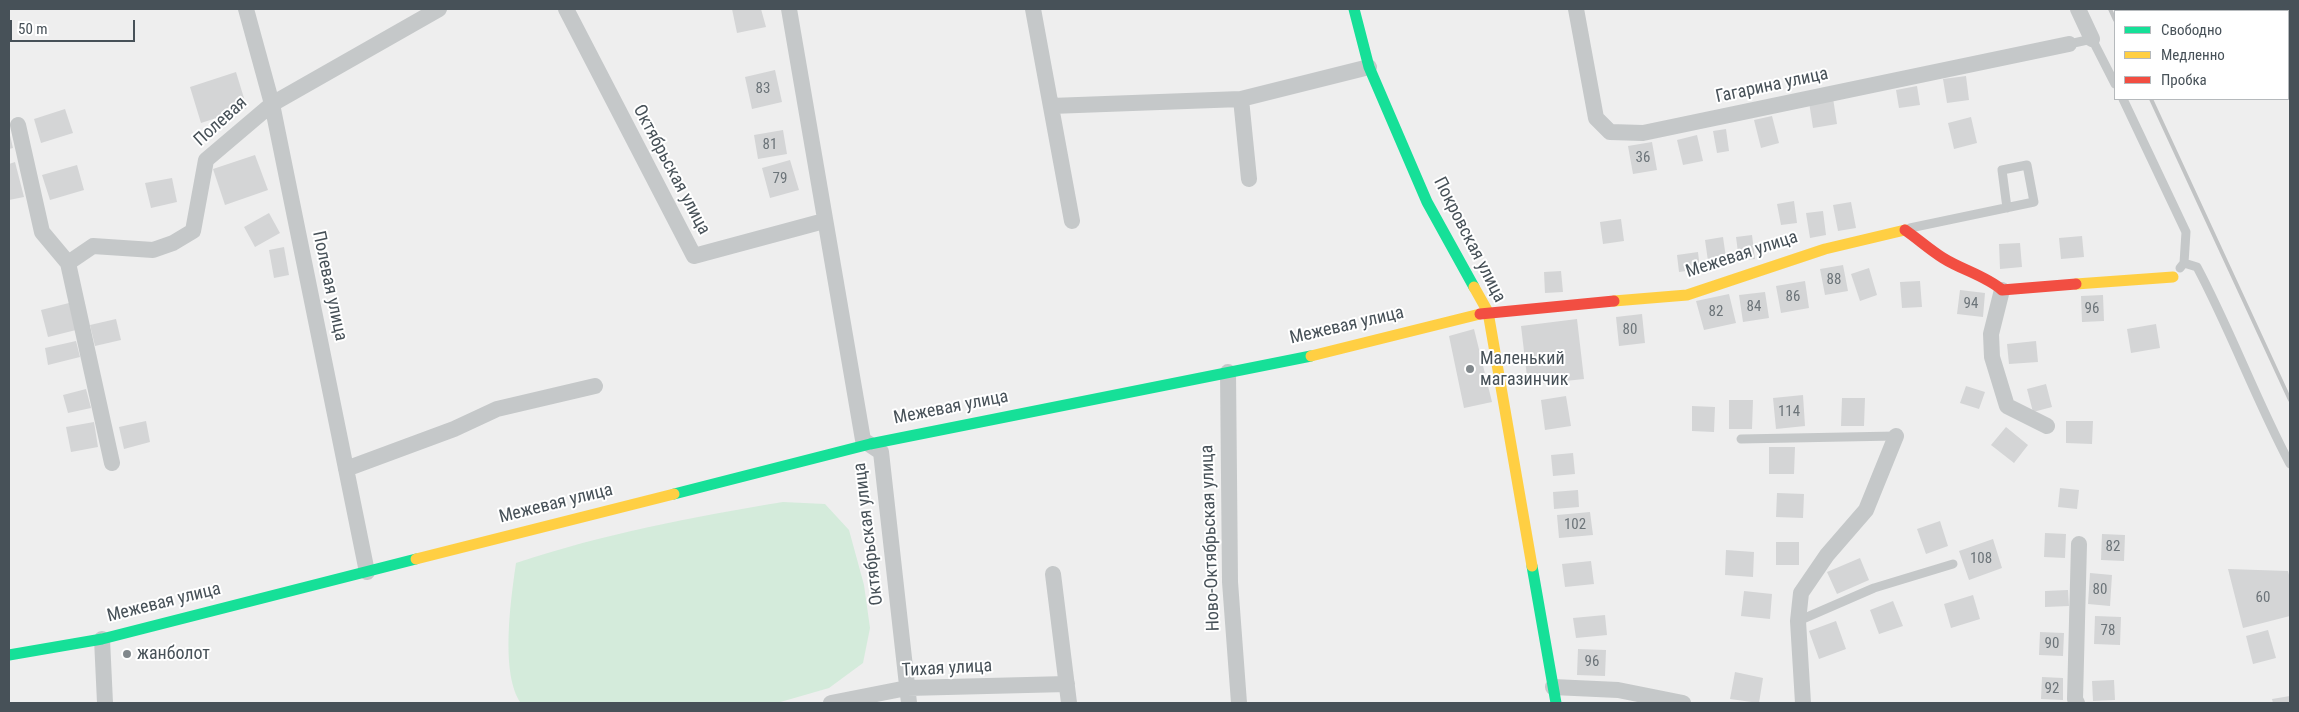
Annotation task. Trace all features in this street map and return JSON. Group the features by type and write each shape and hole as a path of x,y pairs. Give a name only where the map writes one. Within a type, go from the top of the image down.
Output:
{"street":[{"name":"Полевая улица","path":"246,9 272,104 367,572"},
{"name":"Полевая","path":"68,263 93,246 153,250 173,243 193,231 206,160 272,104 439,9"},
{"name":"Октябрьская улица","path":"566,9 694,256 824,221"},
{"name":"Октябрьская улица","path":"789,9 863,440 880,452 908,696"},
{"path":"1033,9 1072,221"},
{"name":"Покровская улица","path":"1354,9 1369,67 1427,202 1488,312 1556,703"},
{"name":"Гагарина улица","path":"1576,9 1596,118 1610,132 1643,133 2069,44"},
{"path":"2078,9 2092,39"},
{"path":"1051,106 1240,99 1369,67"},
{"path":"1240,99 1249,179"},
{"path":"18,125 42,232 68,263 112,463"},
{"path":"1904,228 1943,258 1976,276 1991,280 2002,290 2173,277"},
{"name":"Межевая улица","path":"9,655 102,639 870,444 1338,351 1488,312 1687,295 1825,249 1904,228"},
{"path":"2002,290 1991,334 1992,356 2008,406 2047,426"},
{"name":"Ново-Октябрьская улица","path":"1228,372 1230,582 1239,703"},
{"path":"346,469 454,429 497,409 595,386"},
{"path":"1803,703 1798,621 1801,593 1827,554 1866,510 1896,436"},
{"path":"2077,703 2075,699 2080,544"},
{"path":"1054,574 1069,703"},
{"path":"102,639 105,703"},
{"name":"Тихая улица","path":"831,703 1067,684"},
{"path":"1553,687 1618,690 1683,703"}],"lane":[{"path":"2069,44 2092,39 2114,82"},
{"path":"2122,100 2186,232 2184,263 2173,277"},
{"name":"Межевая улица","path":"1904,228 2007,208 2034,202 2027,165 2002,170 2007,208"},
{"path":"2184,263 2197,267 2218,308 2266,419 2290,464"},
{"path":"1740,439 1896,436"},
{"path":"1798,621 1874,588 1952,564"}],"green space":[{"path":"783,502 825,504 849,530 864,585 870,628 863,663 829,688 777,703 521,703 511,674 509,655 510,615 516,563 582,543 648,527"}],"building":[{"path":"732,9 761,9 766,27 737,33"},
{"path":"775,70 782,102 752,109 745,77"},
{"path":"236,72 247,108 201,123 190,87"},
{"path":"1966,76 1969,100 1947,103 1943,79"},
{"path":"1917,86 1920,105 1899,108 1896,90"},
{"path":"1833,98 1837,124 1813,128 1809,102"},
{"path":"65,109 73,133 41,143 34,119"},
{"path":"1772,116 1779,143 1761,148 1754,120"},
{"path":"1971,117 1977,143 1954,149 1948,123"},
{"path":"1726,129 1729,151 1717,153 1713,131"},
{"path":"783,130 787,154 758,159 754,135"},
{"path":"9,131 13,148 9,149"},
{"path":"1697,135 1703,161 1683,165 1677,140"},
{"path":"1652,142 1657,170 1633,174 1628,146"},
{"path":"255,155 268,190 225,205 213,169"},
{"path":"790,160 799,190 770,198 762,168"},
{"path":"15,162 24,197 9,200 9,164"},
{"path":"77,165 84,190 50,200 42,175"},
{"path":"172,178 177,202 151,208 145,183"},
{"path":"1794,201 1797,223 1781,225 1777,204"},
{"path":"1851,202 1856,228 1838,231 1833,205"},
{"path":"1823,211 1826,235 1810,238 1806,213"},
{"path":"269,213 280,233 255,247 244,227"},
{"path":"1621,219 1624,241 1603,244 1600,222"},
{"path":"1752,235 1755,259 1739,260 1736,237"},
{"path":"2082,236 2084,257 2061,259 2059,238"},
{"path":"1723,237 1727,265 1709,268 1705,240"},
{"path":"2020,243 2022,267 2000,269 1999,244"},
{"path":"284,247 289,275 274,278 269,250"},
{"path":"1698,252 1700,269 1679,272 1677,255"},
{"path":"1843,265 1848,291 1825,295 1820,269"},
{"path":"1869,268 1877,295 1860,301 1851,274"},
{"path":"1561,271 1563,292 1545,293 1544,272"},
{"path":"1805,281 1809,308 1781,313 1776,286"},
{"path":"1920,281 1922,307 1902,308 1900,282"},
{"path":"1960,290 1985,293 1983,317 1957,314"},
{"path":"1765,292 1769,318 1743,322 1739,295"},
{"path":"1729,294 1736,323 1704,330 1696,301"},
{"path":"2103,295 2104,321 2082,322 2081,296"},
{"path":"69,303 76,330 48,337 41,310"},
{"path":"1642,314 1645,343 1619,346 1616,317"},
{"path":"116,319 121,340 95,346 90,325"},
{"path":"1577,319 1584,379 1528,385 1521,326"},
{"path":"2156,324 2160,348 2131,353 2127,329"},
{"name":"Маленький магазинчик","path":"1474,329 1492,402 1464,408 1449,336"},
{"path":"76,341 80,357 48,365 45,348"},
{"path":"2036,341 2038,362 2009,364 2007,344"},
{"path":"2046,384 2052,407 2033,412 2027,389"},
{"path":"1966,386 1985,392 1979,409 1960,403"},
{"path":"86,389 91,408 68,413 63,395"},
{"path":"1803,395 1805,426 1776,429 1773,398"},
{"path":"1566,396 1571,426 1545,430 1541,400"},
{"path":"1842,398 1865,398 1864,426 1841,426"},
{"path":"1729,400 1753,400 1752,429 1729,429"},
{"path":"1692,406 1715,407 1714,432 1692,431"},
{"path":"146,421 150,442 124,449 119,427"},
{"path":"2066,421 2093,421 2092,444 2066,443"},
{"path":"94,422 98,447 71,452 66,427"},
{"path":"2006,427 2028,445 2014,463 1991,445"},
{"path":"1769,447 1795,447 1794,474 1769,474"},
{"path":"1573,453 1575,474 1553,476 1551,455"},
{"path":"2060,488 2079,490 2077,509 2058,507"},
{"path":"1578,490 1579,507 1554,509 1553,492"},
{"path":"1777,493 1804,494 1803,518 1776,517"},
{"path":"1590,512 1593,535 1559,538 1557,515"},
{"path":"1940,521 1948,546 1926,554 1917,529"},
{"path":"2045,533 2066,534 2065,558 2044,557"},
{"path":"2102,534 2125,535 2124,561 2101,560"},
{"path":"1993,539 2002,568 1969,580 1959,551"},
{"path":"1776,542 1799,542 1799,565 1776,565"},
{"path":"1726,550 1754,552 1753,577 1725,575"},
{"path":"1860,558 1869,580 1837,594 1827,572"},
{"path":"1591,561 1594,584 1565,587 1562,564"},
{"path":"2228,569 2288,571 2290,579 2290,616 2243,628"},
{"path":"2090,573 2112,575 2110,606 2088,604"},
{"path":"2068,590 2069,606 2045,607 2045,591"},
{"path":"1744,591 1772,594 1770,619 1741,616"},
{"path":"1973,595 1980,619 1951,628 1944,604"},
{"path":"1893,601 1903,626 1879,634 1870,610"},
{"path":"1605,615 1607,635 1576,638 1573,618"},
{"path":"2095,616 2121,617 2120,645 2094,644"},
{"path":"1836,621 1846,649 1819,659 1809,631"},
{"path":"2268,630 2276,658 2253,664 2246,636"},
{"path":"2040,632 2064,633 2063,656 2039,655"},
{"path":"1578,649 1606,650 1605,676 1577,675"},
{"path":"1735,672 1763,678 1759,703 1730,699"},
{"path":"2042,677 2063,678 2063,700 2041,699"},
{"path":"2114,680 2115,700 2093,701 2092,681"},
{"path":"2290,696 2290,703 2273,703 2272,699"}],"railway":[{"path":"2110,9 2114,18"},
{"path":"2151,100 2290,400"}],"traffic: fast":[{"path":"1354,9 1369,67 1427,202 1474,287"},
{"path":"674,494 870,444 1311,356"},
{"path":"9,655 102,639 416,559"},
{"path":"1532,566 1556,703"}],"traffic: slow":[{"path":"1614,301 1687,295 1825,249 1905,230"},
{"path":"2076,284 2173,277"},
{"path":"1474,287 1488,312 1532,566"},
{"path":"1311,356 1480,314"},
{"path":"416,559 674,494"}],"traffic: jam":[{"path":"1905,230 1933,252 1989,281 2002,290 2076,284"},
{"path":"1480,314 1614,301"}],"place":[{"name":"Маленький магазинчик","path":"1470,369"},
{"name":"жанболот","path":"127,654"}]}
